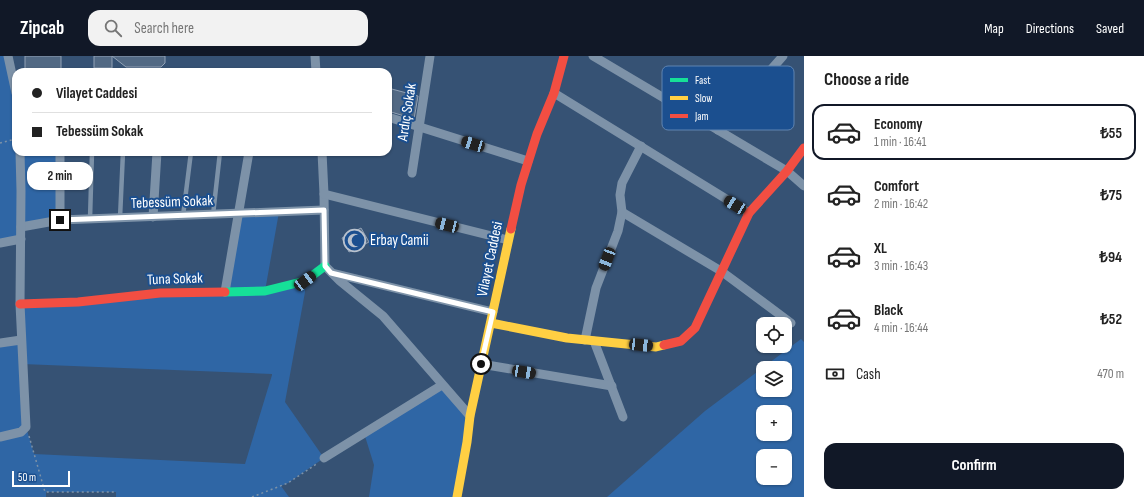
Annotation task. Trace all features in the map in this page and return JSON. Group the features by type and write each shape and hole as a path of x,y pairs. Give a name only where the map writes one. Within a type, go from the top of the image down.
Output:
{"street":[{"path":"8,56 12,74"},
{"path":"315,56 316,68"},
{"name":"Vilayet Caddesi","path":"457,497 470,416 508,240 528,160 554,93 564,56"},
{"path":"593,56 662,97"},
{"path":"774,66 783,56"},
{"name":"Ardıç Sokak","path":"412,173 419,127 426,57"},
{"path":"554,93 749,213"},
{"path":"392,118 528,160"},
{"path":"718,130 787,171 804,186"},
{"path":"623,417 612,386 590,340 596,288 618,231 622,212 620,195 622,183 640,146"},
{"path":"490,323 567,338 656,347 681,341 695,328 749,213 787,171 804,148"},
{"path":"0,437 23,429 20,304 20,156"},
{"path":"60,156 60,220"},
{"path":"153,217 157,156"},
{"path":"225,292 247,156"},
{"path":"322,156 328,269 383,316 470,416"},
{"path":"324,194 508,240"},
{"name":"Tebessüm Sokak","path":"21,227 60,220 324,210"},
{"path":"622,212 721,271 783,317"},
{"path":"0,243 21,239"},
{"path":"328,269 493,312"},
{"name":"Tuna Sokak","path":"20,304 78,302 160,292 265,291 305,281 328,269"},
{"path":"0,344 21,340"},
{"path":"481,364 612,386"},
{"path":"324,458 442,384"}],"lane":[{"path":"90,219 92,156"},
{"path":"120,218 123,156"},
{"path":"183,216 190,156"},
{"path":"213,215 220,156"}],"path":[{"path":"0,143 12,140"},
{"path":"23,429 45,492 116,492"},
{"path":"252,497 288,483 324,458"}],"shaded area":[{"path":"0,56 8,56 12,74 12,156 60,156 60,220 21,227 21,239 0,243"},
{"path":"279,212 265,291 305,281 305,292 285,402 324,458 288,483 281,486 289,497 116,497 116,492 46,492 46,497 0,497 0,343 21,340 20,304 224,292 239,214","holes":["22,364 272,374 245,464 34,454 26,427"]},
{"path":"801,339 804,342 804,497 607,497 705,411 756,373 756,397 792,397 792,361 772,361 782,353 792,353 792,346"},
{"path":"442,385 470,416 457,497 369,497 374,465 364,433"}],"building":[{"path":"25,56 61,56 61,68 25,68"},
{"path":"94,56 112,56 112,68 94,68"},
{"path":"112,56 165,56 165,63 161,67 126,67"},
{"path":"392,89 418,96 414,119 392,112"},
{"name":"Erbay Camii","path":"361,228 369,242 349,252 342,238"}],"traffic: fast":[{"path":"225,292 265,291 305,281 325,266"}],"traffic: slow":[{"path":"457,497 470,416 511,229"},
{"path":"491,323 567,338 656,347 664,345"}],"traffic: jam":[{"path":"511,229 521,185 537,134 554,93 564,56"},
{"path":"664,345 681,341 695,328 749,213 787,171 804,148"},
{"path":"20,304 78,302 160,293 225,292"}],"place":[{"name":"Erbay Camii","path":"355,240"}],"route":[{"path":"60,220 324,210 325,266 331,273 493,312 481,364"}]}
